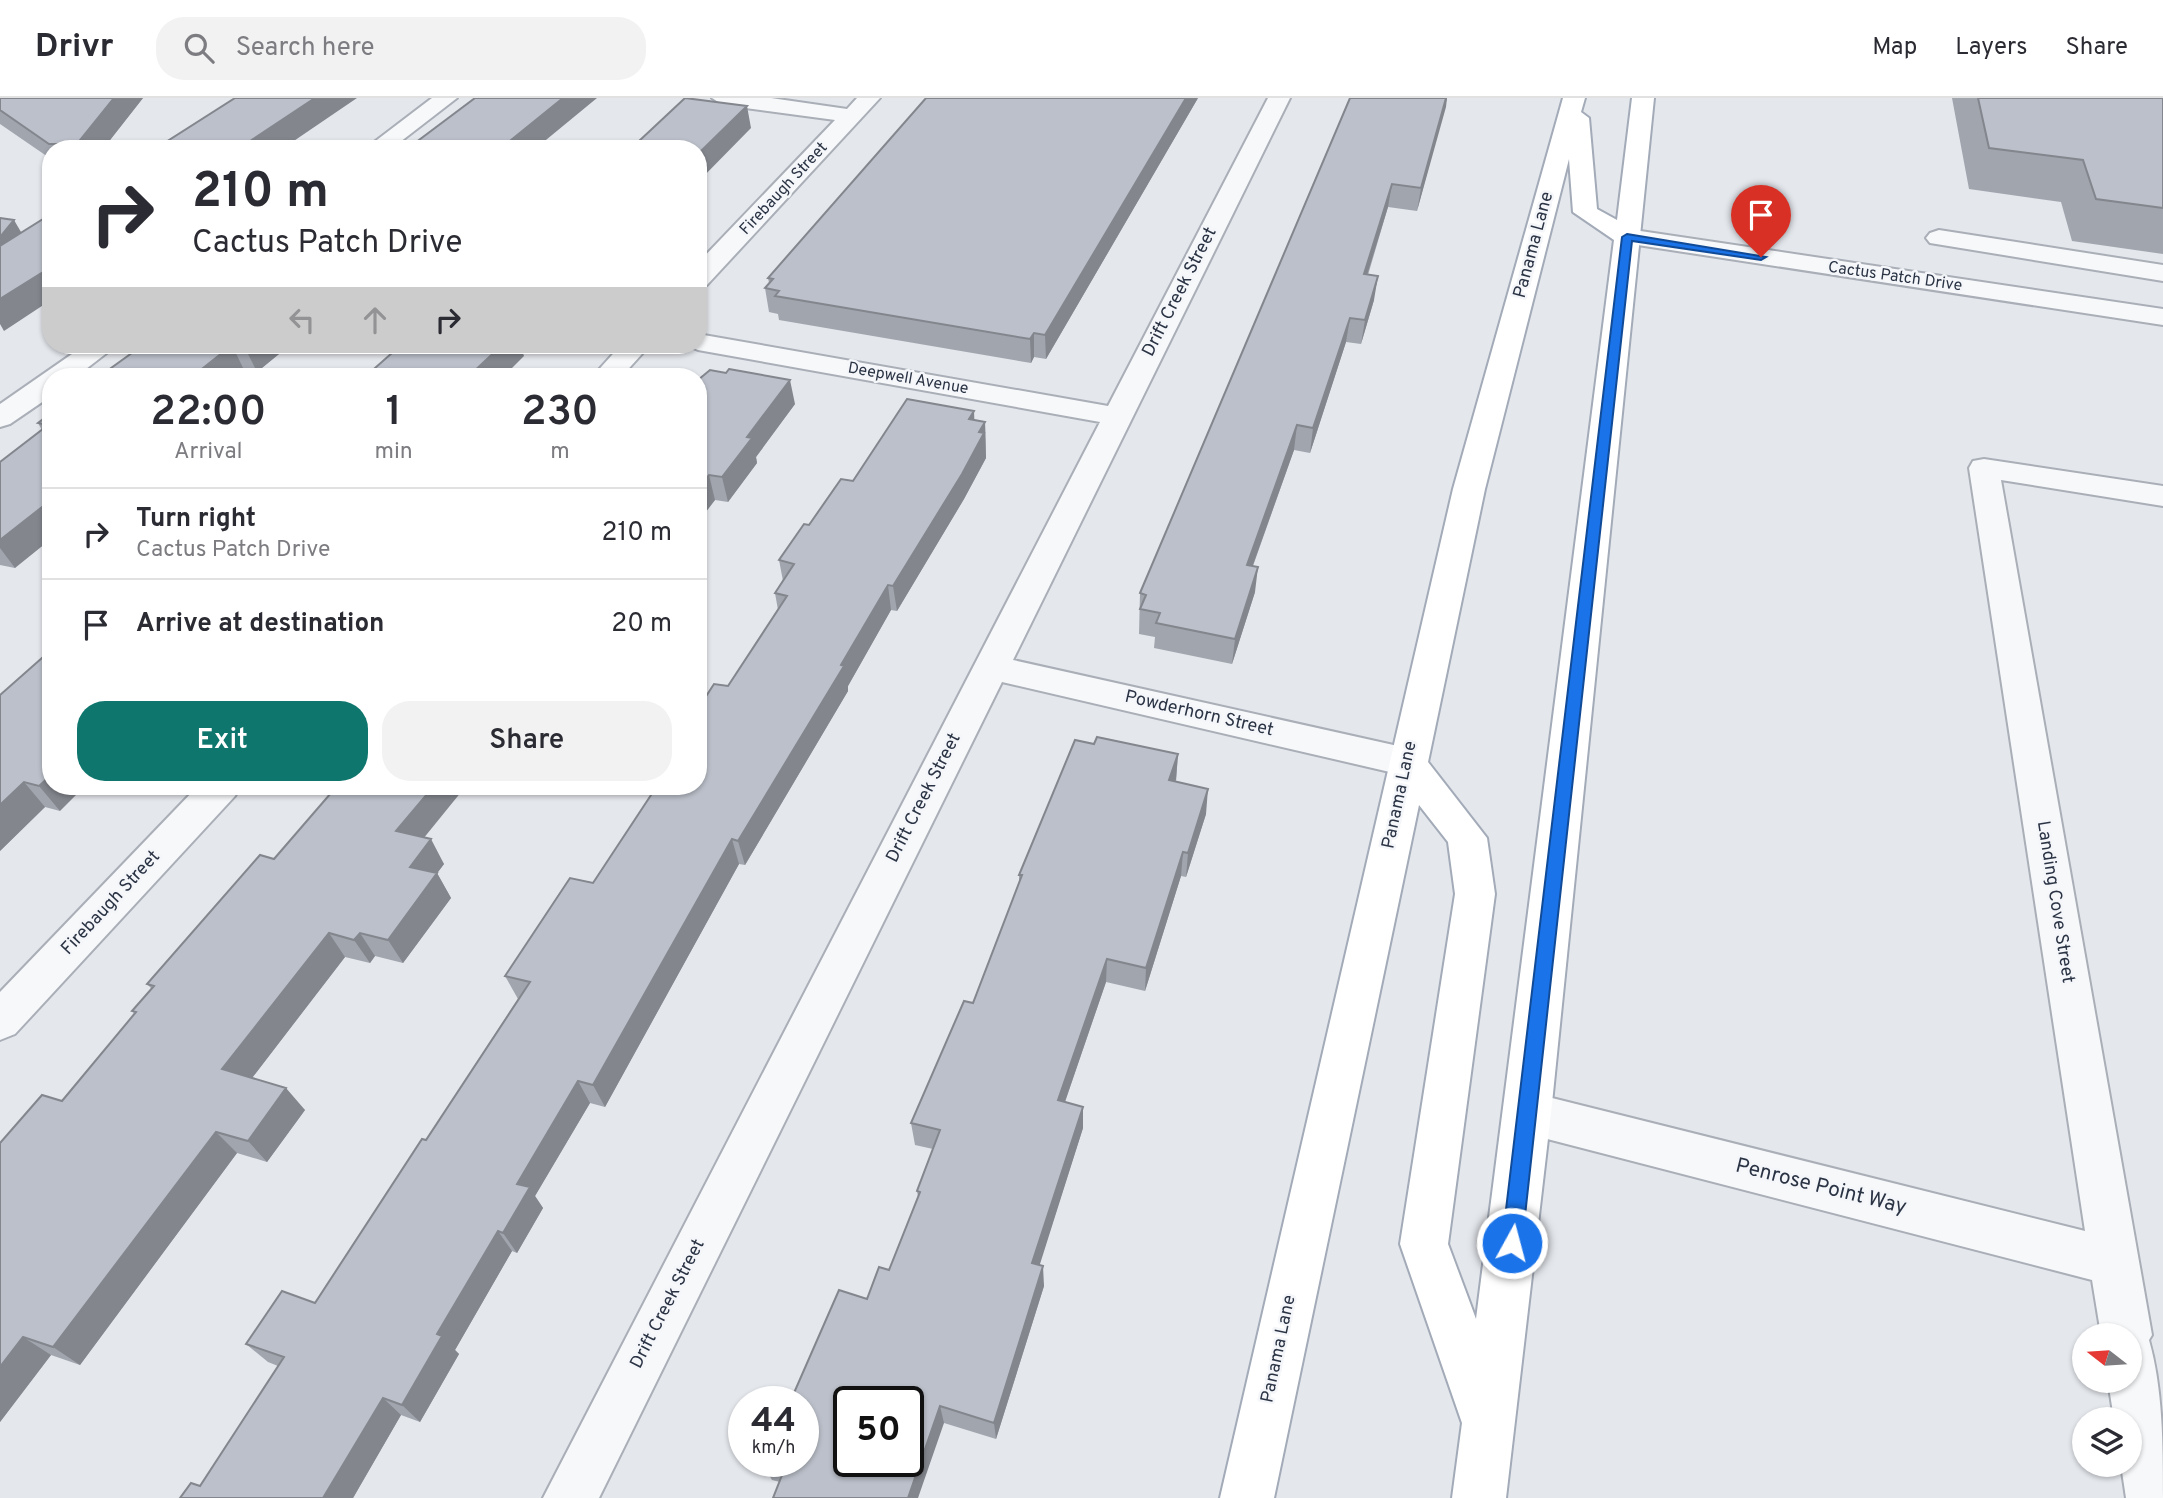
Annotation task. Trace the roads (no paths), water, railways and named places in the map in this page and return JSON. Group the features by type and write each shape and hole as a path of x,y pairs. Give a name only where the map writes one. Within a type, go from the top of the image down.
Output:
{"main road":[{"path":"1575,98 1585,212 1627,237"},
{"name":"Panama Lane","path":"1247,1498 1469,489 1575,98"},
{"path":"1479,1498 1528,1113 1643,98"},
{"path":"1407,762 1467,838 1475,894 1424,1244 1489,1425"}],"street":[{"path":"388,140 446,98"},
{"path":"723,98 852,116"},
{"name":"Firebaugh Street","path":"707,269 869,98"},
{"name":"Drift Creek Street","path":"570,1498 1279,98"},
{"name":"Cactus Patch Drive","path":"1627,237 2163,317"},
{"path":"1939,238 2163,273"},
{"name":"Deepwell Avenue","path":"707,344 1117,416"},
{"path":"71,368 90,354"},
{"path":"614,368 628,354"},
{"path":"0,381 42,383"},
{"path":"0,418 42,389"},
{"name":"Landing Cove Street","path":"2124,1323 1984,468 2163,496"},
{"name":"Powderhorn Street","path":"990,667 1407,762"},
{"name":"Firebaugh Street","path":"0,1021 213,795"},
{"name":"Penrose Point Way","path":"1528,1113 2114,1262"},
{"path":"2136,1393 2153,1498"}]}
